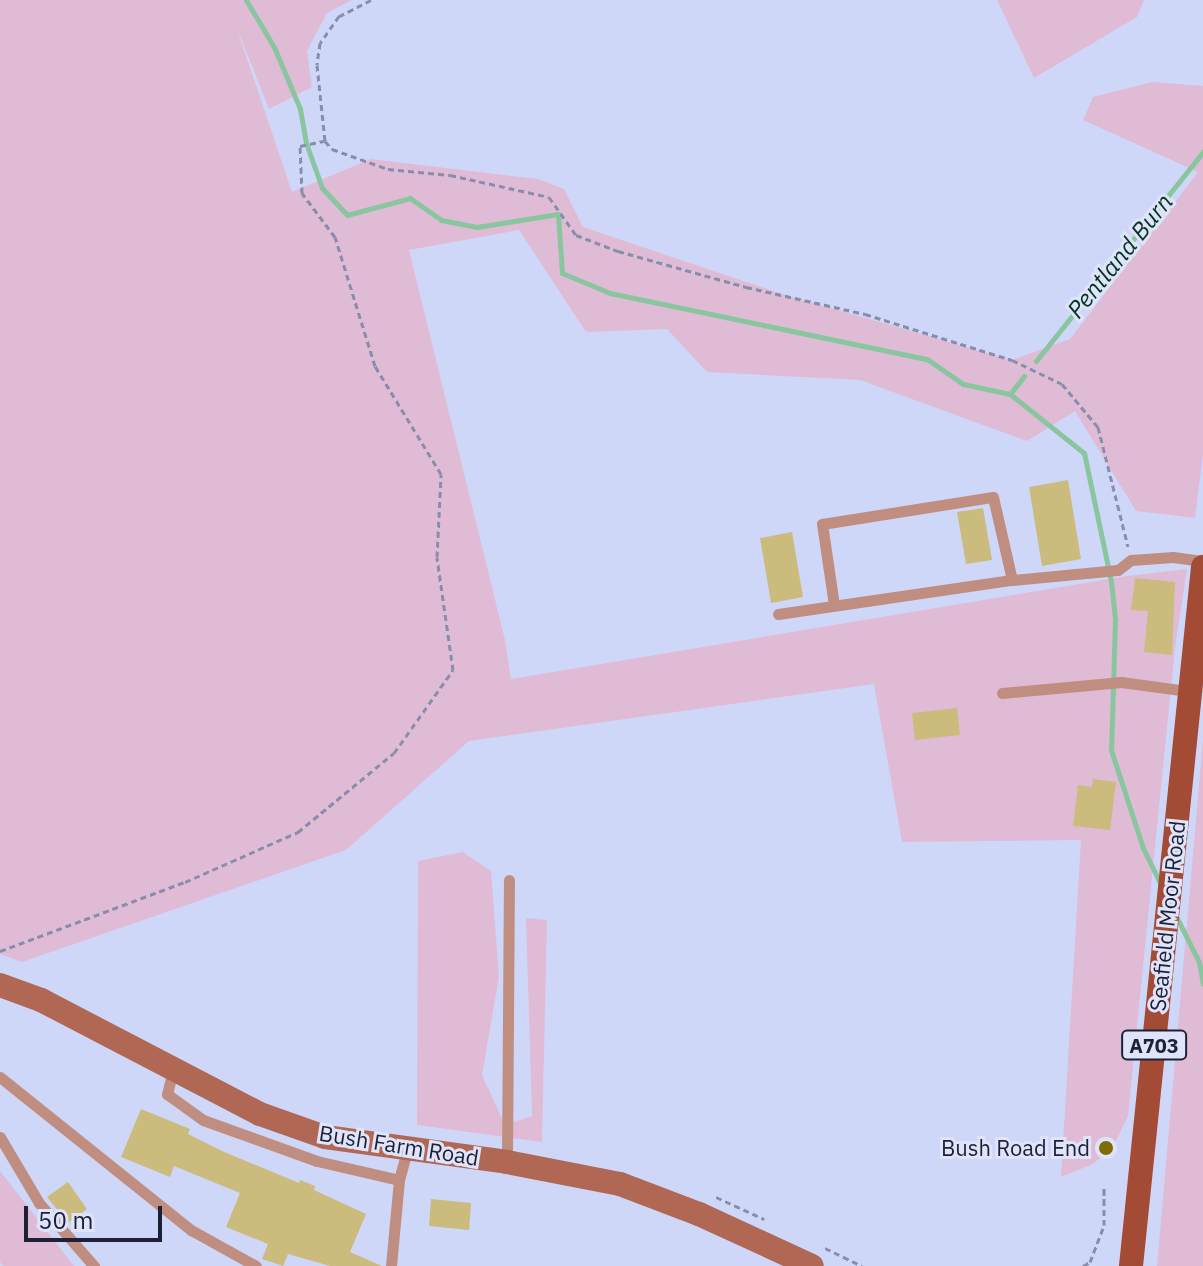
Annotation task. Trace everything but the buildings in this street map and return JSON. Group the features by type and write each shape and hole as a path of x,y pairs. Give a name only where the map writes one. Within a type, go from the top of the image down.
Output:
{"main road":[{"name":"Seafield Moor Road","path":"1129,1262 1203,564"}],"street":[{"name":"Bush Farm Road","path":"0,985 41,1000 260,1114 325,1137 507,1162 620,1184 817,1256"}],"lane":[{"path":"834,605 822,524 993,497 1012,580"},
{"path":"778,614 1012,580 1110,571 1131,560 1173,557 1203,564"},
{"path":"1002,693 1121,682 1188,691"},
{"path":"507,1162 509,880"},
{"path":"173,1070 167,1094 203,1120 317,1161 399,1180"},
{"path":"0,1077 191,1230 256,1266"},
{"path":"0,1137 39,1203 94,1266"},
{"path":"391,1266 399,1180 407,1150"}],"path":[{"path":"371,0 339,16 320,43 317,65 325,141 332,149 388,169 450,175 549,197 576,235 618,251 746,287 865,314 1012,360 1062,384 1098,427 1131,560"},
{"path":"0,951 185,882 298,832 394,753 453,670 437,557 441,474 375,366 335,237 302,193 300,146 325,141"},
{"path":"1083,1266 1090,1262 1104,1225 1104,1186"},
{"path":"715,1197 768,1221"},
{"path":"817,1256 862,1266"}],"shaded area":[{"path":"0,0 352,0 327,13 307,51 312,87 269,109 236,26 292,192 371,159 538,179 564,189 583,227 782,294 1012,360 1070,339 1198,172 1083,120 1093,97 1152,82 1203,86 1203,455 1195,518 1136,511 1075,411 1027,441 860,380 707,372 667,329 586,332 519,230 409,250 505,640 511,679 1127,576 1187,569 1175,648 1128,1116 1113,1147 1093,1164 1061,1177 1081,840 902,842 874,684 469,741 346,850 22,962 0,954"},
{"path":"997,0 1144,0 1137,17 1034,78"},
{"path":"1203,740 1203,1266 1157,1266"},
{"path":"463,852 491,871 499,977 482,1075 505,1125 532,1116 526,918 547,920 542,1142 417,1125 418,861"},
{"path":"0,1171 74,1266 3,1266 0,1262"}],"waterway":[{"path":"246,0 274,47 300,109 306,143 322,188 347,215 410,198 441,220 477,227 558,214 562,273 610,293 927,359 963,384 1010,394 1084,453 1111,581 1115,619 1111,750 1143,848 1160,883"},
{"name":"Pentland Burn","path":"1036,361 1203,152"},
{"name":"Pentland Burn","path":"1010,394 1024,376"},
{"path":"1177,918 1199,962 1203,984"}],"place":[{"name":"Bush Road End","path":"1106,1148"}]}
